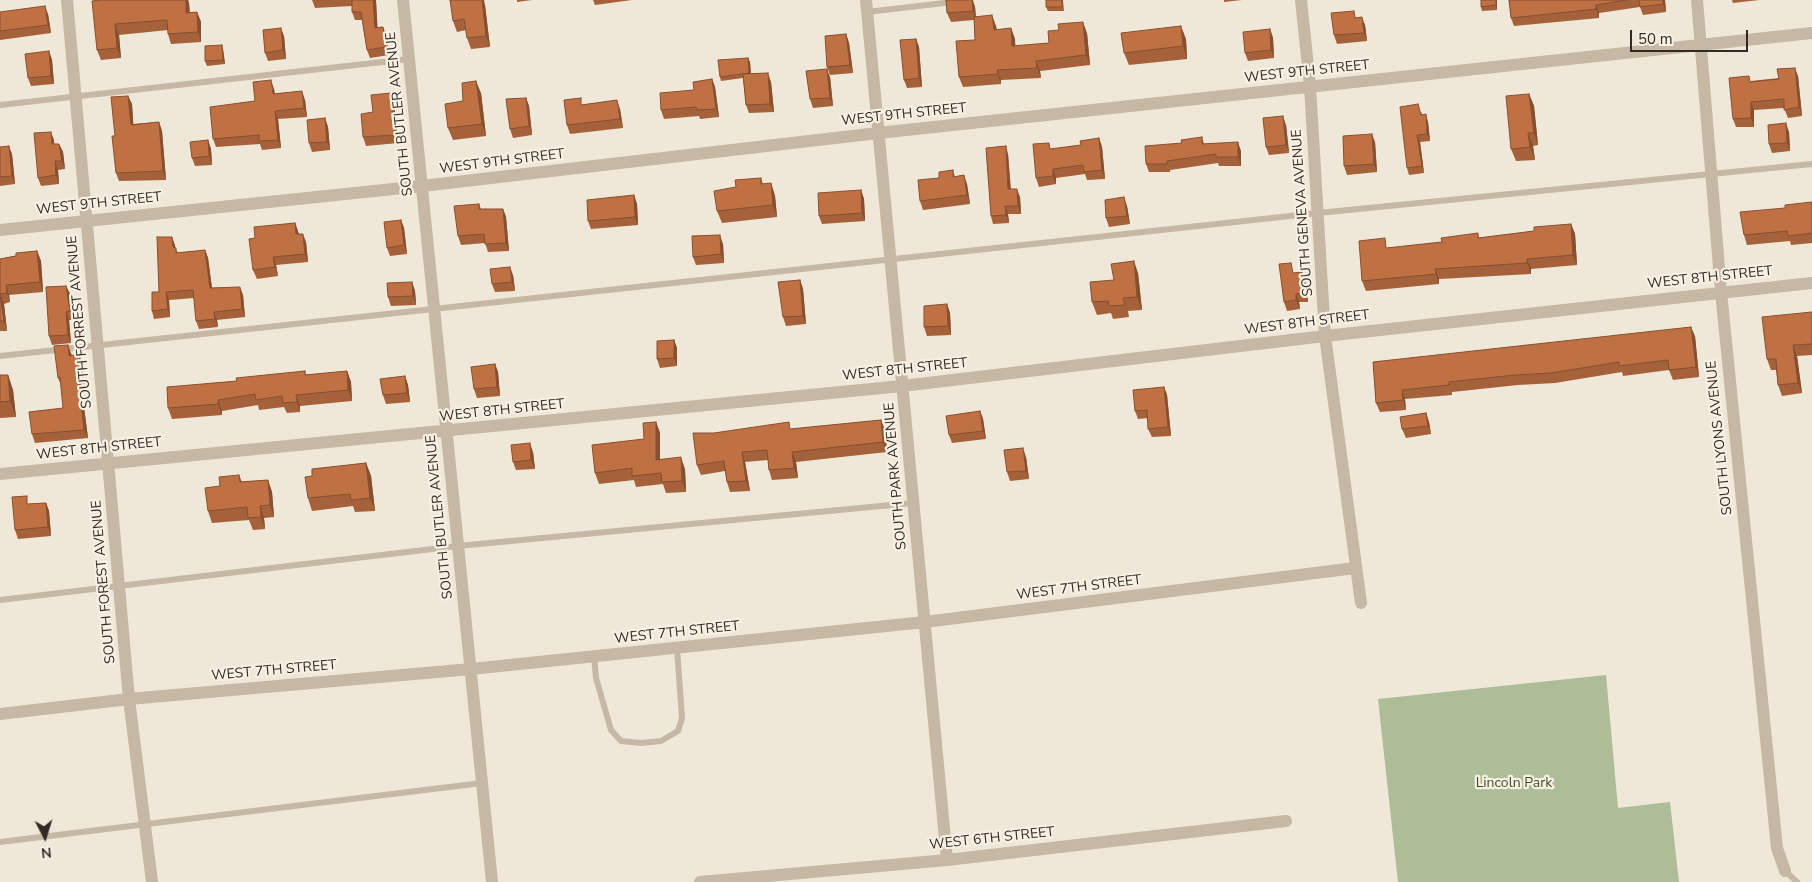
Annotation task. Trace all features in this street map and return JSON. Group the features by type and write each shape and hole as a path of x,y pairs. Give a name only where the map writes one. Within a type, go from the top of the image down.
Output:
{"street":[{"name":"SOUTH FORREST AVENUE","path":"66,0 108,462"},
{"name":"SOUTH BUTLER AVENUE","path":"403,0 492,882"},
{"name":"SOUTH GENEVA AVENUE","path":"1301,0 1310,86 1325,336 1361,603"},
{"name":"SOUTH LYONS AVENUE","path":"1697,0 1721,292 1777,848 1785,871"},
{"name":"SOUTH PARK AVENUE","path":"866,6 947,860"},
{"name":"WEST 9TH STREET","path":"0,230 422,186 878,133 1812,33"},
{"name":"WEST 8TH STREET","path":"0,474 108,462 447,432 902,386 1325,336 1721,292 1812,284"},
{"name":"SOUTH FOREST AVENUE","path":"108,462 129,699"},
{"name":"WEST 7TH STREET","path":"0,714 129,699 471,669 925,622 1355,568"},
{"path":"129,699 152,882"},
{"name":"WEST 6TH STREET","path":"700,882 947,860 1286,821"}],"lane":[{"path":"866,6 970,0"},
{"path":"0,105 409,59"},
{"path":"0,356 97,344 890,261 1318,213 1812,164"},
{"path":"0,600 458,546 913,503"},
{"path":"594,656 596,678 610,730 621,741 661,741 678,731 682,718 677,648"},
{"path":"0,842 482,783"},
{"path":"1785,871 1797,882"}],"green space":[{"name":"Lincoln Park","path":"1606,675 1618,808 1670,802 1679,882 1398,882 1378,699"}],"building":[{"path":"186,0 186,13 197,12 198,32 168,34 167,20 115,24 117,48 97,50 92,1"},
{"path":"352,0 373,0 375,28 383,27 386,47 367,50 361,12 352,12"},
{"path":"450,0 482,0 486,36 467,38 464,19 453,21"},
{"path":"946,0 972,0 973,11 947,13"},
{"path":"1046,0 1062,0 1062,7 1046,7"},
{"path":"1481,0 1496,0 1496,5 1481,7"},
{"path":"1509,0 1627,0 1596,5 1596,9 1511,18"},
{"path":"1639,0 1663,0 1663,4 1640,7"},
{"path":"45,6 48,25 0,31 0,12"},
{"path":"1354,11 1355,18 1362,17 1364,33 1334,35 1331,13"},
{"path":"992,15 994,30 1011,28 1012,46 1049,43 1048,31 1059,30 1058,24 1083,22 1086,55 1036,61 1037,68 997,70 998,74 959,77 956,41 975,40 974,17"},
{"path":"1181,26 1183,46 1124,53 1121,33"},
{"path":"281,28 283,50 265,53 263,30"},
{"path":"1270,29 1271,50 1245,53 1243,32"},
{"path":"846,34 850,65 827,67 825,36"},
{"path":"916,39 919,78 904,80 900,40"},
{"path":"222,45 223,60 205,61 205,46"},
{"path":"49,51 51,76 28,78 25,54"},
{"path":"748,58 749,73 720,77 718,60"},
{"path":"1795,68 1799,107 1784,110 1784,99 1751,102 1751,118 1733,119 1729,78 1749,76 1750,82 1779,79 1777,69"},
{"path":"827,69 830,98 810,99 806,71"},
{"path":"768,73 770,104 746,105 743,74"},
{"path":"712,79 716,109 697,110 696,107 661,110 660,93 694,90 693,82"},
{"path":"271,80 273,94 302,91 304,108 275,111 278,140 259,141 259,135 213,139 210,107 255,101 253,82"},
{"path":"476,81 482,124 448,128 445,104 463,101 462,83"},
{"path":"391,93 395,135 363,137 361,114 373,112 371,95"},
{"path":"1529,94 1534,133 1528,133 1530,147 1511,149 1506,96"},
{"path":"128,96 131,125 159,122 163,171 116,173 112,136 115,136 111,97"},
{"path":"526,98 529,126 510,129 506,99"},
{"path":"581,98 581,105 617,100 620,119 567,125 564,100"},
{"path":"1418,104 1421,115 1426,114 1427,134 1417,135 1422,166 1407,168 1400,107"},
{"path":"1283,116 1286,145 1266,147 1263,118"},
{"path":"325,118 327,142 309,143 307,120"},
{"path":"1786,123 1787,143 1769,144 1768,125"},
{"path":"51,132 52,144 59,144 62,161 55,161 56,175 38,178 34,133"},
{"path":"1372,134 1374,164 1344,166 1343,136"},
{"path":"1202,137 1202,144 1238,142 1238,157 1216,157 1216,154 1167,161 1167,164 1146,164 1145,146 1182,143 1181,140"},
{"path":"1099,138 1102,170 1084,172 1083,165 1053,169 1053,176 1036,178 1033,144 1049,143 1050,149 1081,145 1080,141"},
{"path":"208,140 209,156 192,158 190,142"},
{"path":"9,146 12,176 0,177 0,147"},
{"path":"1006,146 1008,189 1017,189 1018,206 1005,206 1006,215 991,216 986,148"},
{"path":"953,170 953,177 964,175 967,195 920,201 918,180 939,178 939,172"},
{"path":"761,178 761,184 771,183 773,205 717,211 714,191 736,187 735,180"},
{"path":"861,190 862,213 819,216 818,193"},
{"path":"634,195 635,217 588,221 587,200"},
{"path":"1124,197 1127,216 1106,218 1105,200"},
{"path":"1812,202 1812,233 1788,236 1787,231 1744,235 1740,212 1785,208 1785,205"},
{"path":"479,204 479,209 503,209 506,243 485,244 484,234 458,236 454,206"},
{"path":"401,220 404,245 387,248 384,222"},
{"path":"295,223 296,234 303,234 305,254 273,257 275,267 253,270 249,239 255,238 254,227"},
{"path":"1571,224 1573,255 1527,259 1527,263 1435,269 1436,274 1362,281 1359,241 1385,238 1386,248 1442,242 1441,238 1478,233 1478,238 1534,231 1534,227"},
{"path":"720,235 721,254 693,257 692,236"},
{"path":"157,237 172,237 176,253 205,250 210,288 240,287 242,309 214,312 215,319 196,321 193,290 166,292 168,309 152,311 152,292 159,292"},
{"path":"37,251 40,282 6,285 7,293 0,294 0,259 16,256 16,253"},
{"path":"1134,261 1137,297 1123,298 1125,305 1109,306 1108,301 1092,302 1090,282 1114,280 1111,264"},
{"path":"1291,263 1293,273 1302,272 1304,293 1296,294 1296,300 1284,302 1279,264"},
{"path":"510,267 512,282 492,284 490,269"},
{"path":"800,280 803,316 783,317 778,282"},
{"path":"412,282 413,296 388,297 387,283"},
{"path":"66,286 70,311 66,312 68,335 49,336 46,287"},
{"path":"0,294 4,321 0,321"},
{"path":"947,304 948,326 924,327 924,306"},
{"path":"1812,312 1812,344 1793,345 1798,383 1778,385 1776,359 1767,359 1762,317"},
{"path":"1691,327 1696,367 1669,370 1668,360 1619,366 1619,362 1551,373 1449,382 1449,385 1402,390 1403,400 1376,403 1373,362"},
{"path":"674,340 674,358 657,359 657,341"},
{"path":"68,345 69,356 79,354 82,376 78,376 84,430 32,434 29,412 63,408 54,346"},
{"path":"495,364 497,387 474,389 471,367"},
{"path":"305,371 305,375 347,371 348,390 296,395 297,402 283,403 282,396 256,400 255,394 218,400 218,404 168,408 167,387 237,381 236,378"},
{"path":"0,375 8,375 10,401 0,402"},
{"path":"405,376 407,393 383,395 380,379"},
{"path":"1164,387 1168,427 1148,429 1147,410 1135,411 1133,390"},
{"path":"980,411 983,431 949,435 946,416"},
{"path":"1426,413 1428,426 1402,429 1400,417"},
{"path":"881,420 883,442 792,452 794,468 769,470 767,450 742,452 746,481 727,482 724,461 697,465 693,433 714,433 789,422 790,429"},
{"path":"656,422 656,460 681,457 682,481 662,482 661,473 632,476 632,468 595,473 592,445 644,439 643,423"},
{"path":"530,443 531,460 513,462 511,445"},
{"path":"1023,448 1026,471 1007,472 1004,450"},
{"path":"366,463 370,498 351,500 350,494 308,498 305,477 312,476 312,469"},
{"path":"239,475 240,482 268,480 270,505 260,506 261,517 248,518 247,507 208,511 205,488 220,486 219,477"},
{"path":"27,496 27,504 46,503 48,527 15,530 12,497"}]}
